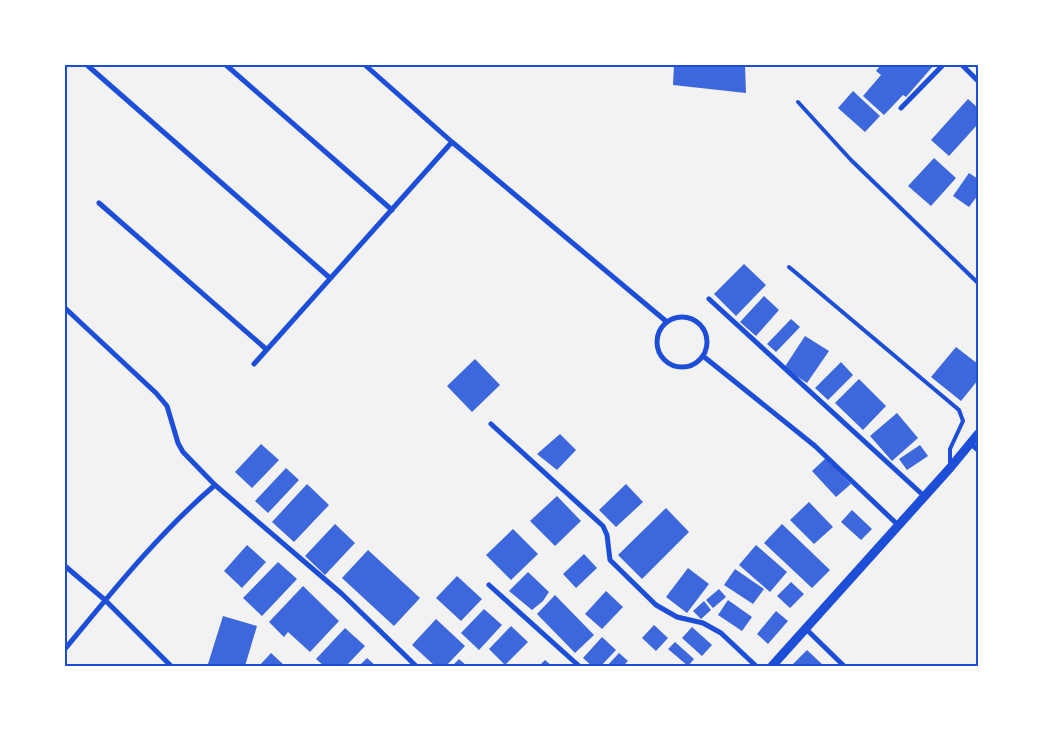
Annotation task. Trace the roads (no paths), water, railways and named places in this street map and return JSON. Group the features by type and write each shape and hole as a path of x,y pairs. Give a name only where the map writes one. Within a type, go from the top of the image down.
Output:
{"street":[{"path":"87,65 330,278"},
{"path":"226,65 392,210"},
{"path":"365,65 452,142 667,322"},
{"path":"902,108 943,65"},
{"path":"962,65 978,81"},
{"path":"254,364 452,142"},
{"path":"99,204 266,349"},
{"path":"709,299 924,496"},
{"path":"65,308 167,406 178,443 183,452 215,485 342,594 416,666"},
{"path":"684,318 699,324 707,340 706,348 697,362 689,366 680,367 664,360 657,345 661,328 667,322 684,318"},
{"path":"702,356 815,446 898,525"},
{"path":"491,424 603,526 607,535 610,560 656,605 677,617 703,623 721,633 756,666"},
{"path":"772,666 950,468 978,434"},
{"path":"970,443 978,450"},
{"path":"65,649 105,600 186,510 215,485"},
{"path":"65,566 105,600 171,666"},
{"path":"489,585 579,666"},
{"path":"805,628 844,666"}],"lane":[{"path":"798,102 851,160 978,283"},
{"path":"789,267 959,410 963,420 950,449 950,468"}]}
